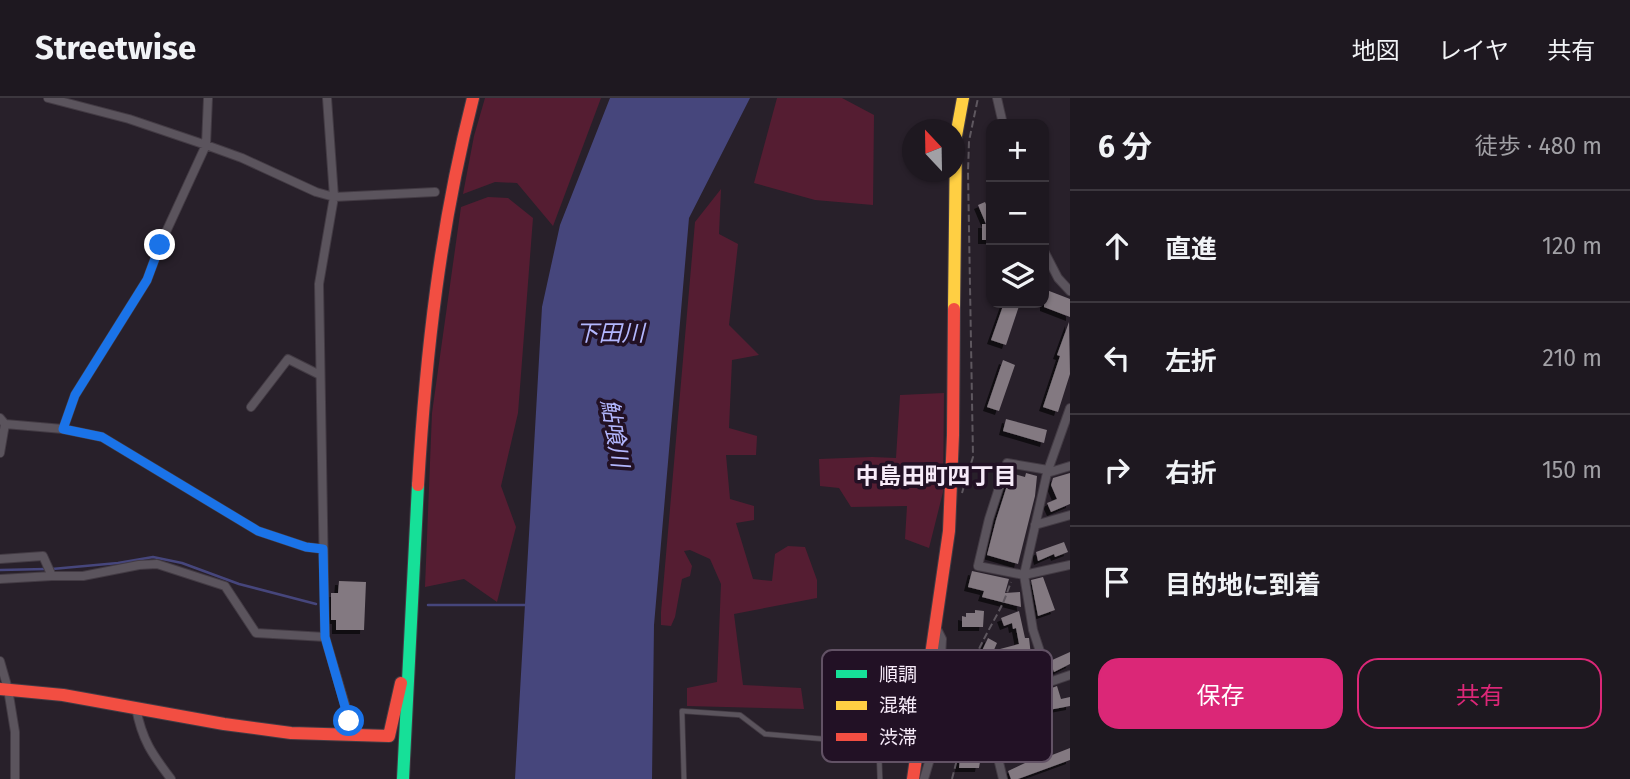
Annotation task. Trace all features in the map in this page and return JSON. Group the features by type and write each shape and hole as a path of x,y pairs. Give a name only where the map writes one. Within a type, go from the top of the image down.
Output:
{"street":[{"path":"48,98 129,119 206,145 242,158 316,192 334,197 435,192"},
{"path":"63,429 75,395 147,280 160,245 206,145 208,98"},
{"path":"327,98 334,197 319,284 325,637 354,735"},
{"path":"403,779 422,409 441,240 460,145 473,98"},
{"path":"932,650 949,531 953,435 956,136 963,98"},
{"path":"997,98 1002,119"},
{"path":"1049,261 1058,278 1070,291"},
{"path":"250,407 288,359 320,375"},
{"path":"1040,650 1033,630 1024,575 1048,471 1070,408"},
{"path":"0,453 2,421 102,437 258,531 306,547 323,549"},
{"path":"1070,466 1048,471 1007,463 978,565 1024,575 1070,565"},
{"path":"1035,525 1070,515"},
{"path":"0,559 43,556 51,574"},
{"path":"0,579 51,574 83,576 157,564 225,586 256,633 325,637"},
{"path":"935,624 942,639 941,650"},
{"path":"4,689 63,695 224,724 291,733 389,736 408,655"},
{"path":"0,661 15,732 15,779"},
{"path":"1052,681 1070,675"},
{"path":"136,708 139,728 150,751 170,779"},
{"path":"923,779 928,762"}],"lane":[{"path":"684,779 682,711 740,715 765,734 822,739"}],"path":[{"path":"961,495 973,457 968,172 970,141 978,98"},
{"path":"978,650 1014,574"},
{"path":"952,779 956,762"}],"shaded area":[{"path":"485,98 601,98 553,226 517,183 495,182 463,194 474,136"},
{"path":"777,98 842,98 874,115 873,205 815,200 754,183"},
{"path":"721,189 719,234 738,244 729,325 759,355 732,360 729,428 757,436 756,455 726,455 730,499 754,506 754,520 736,523 753,579 772,581 775,554 788,546 805,547 817,580 817,598 734,614 743,685 801,688 804,709 687,706 687,688 717,682 721,584 710,559 690,550 684,551 692,566 690,576 682,579 671,626 661,625 695,222"},
{"path":"488,197 508,198 533,218 518,413 501,486 516,527 497,602 464,579 425,587 432,413 461,207"},
{"path":"944,393 943,492 929,548 905,539 907,506 851,507 839,488 820,486 819,459 896,458 900,395"}],"water":[{"name":"下田川","path":"610,98 750,98 689,218 654,625 652,779 515,779 542,307 560,225"}],"building":[{"path":"985,202 986,204 986,224 978,205"},
{"path":"982,224 986,224 986,240 982,240"},
{"path":"1049,291 1070,299 1070,317 1047,308 1049,308"},
{"path":"1002,308 1018,308 1006,345 991,340"},
{"path":"1069,322 1070,374 1058,412 1043,407"},
{"path":"1003,360 1015,365 999,411 987,407"},
{"path":"1006,419 1047,430 1044,443 1003,431"},
{"path":"1011,473 1025,477 1026,473 1037,476 1035,496 1018,564 987,555"},
{"path":"1070,473 1070,504 1051,512 1047,503 1057,499 1051,485 1053,478"},
{"path":"1064,542 1068,552 1055,557 1054,554 1038,561 1036,552"},
{"path":"972,571 1009,579 1005,593 1020,592 1021,607 982,597 984,591 968,587"},
{"path":"1043,577 1055,610 1038,616 1031,580"},
{"path":"339,581 366,582 364,630 336,630 336,620 331,620 331,593 338,593"},
{"path":"975,610 984,611 983,627 962,627 962,616 975,613"},
{"path":"1019,611 1030,650 1000,650 1019,644 1016,628 1013,629 1012,623 1004,626 1001,618"},
{"path":"988,638 997,643 994,650 982,650"},
{"path":"1070,652 1070,664 1054,672 1052,660"},
{"path":"1057,686 1061,699 1070,697 1070,706 1052,709 1052,688"},
{"path":"1070,748 1070,760 1018,779 1011,779 1008,771 1028,762 1052,762 1052,755"},
{"path":"960,762 980,762 979,768 959,768"}],"waterway":[{"path":"52,569 153,557 182,563 239,584 316,604"},
{"path":"0,570 46,569"},
{"path":"428,605 526,605"}],"traffic: fast":[{"path":"403,779 418,485"}],"traffic: slow":[{"path":"954,309 956,136 963,98"}],"traffic: jam":[{"path":"418,485 436,290 461,146 473,98"},
{"path":"932,650 949,531 954,309"},
{"path":"0,689 63,695 224,724 291,733 389,736 401,683"},
{"path":"913,779 915,762"}],"district":[{"name":"中島田町四丁目","path":"936,476"}],"route":[{"path":"160,245 147,280 75,395 63,429 102,437 258,531 306,547 323,549 325,637 349,721"}],"water label":[{"name":"鮎喰川","path":"615,433"}]}
